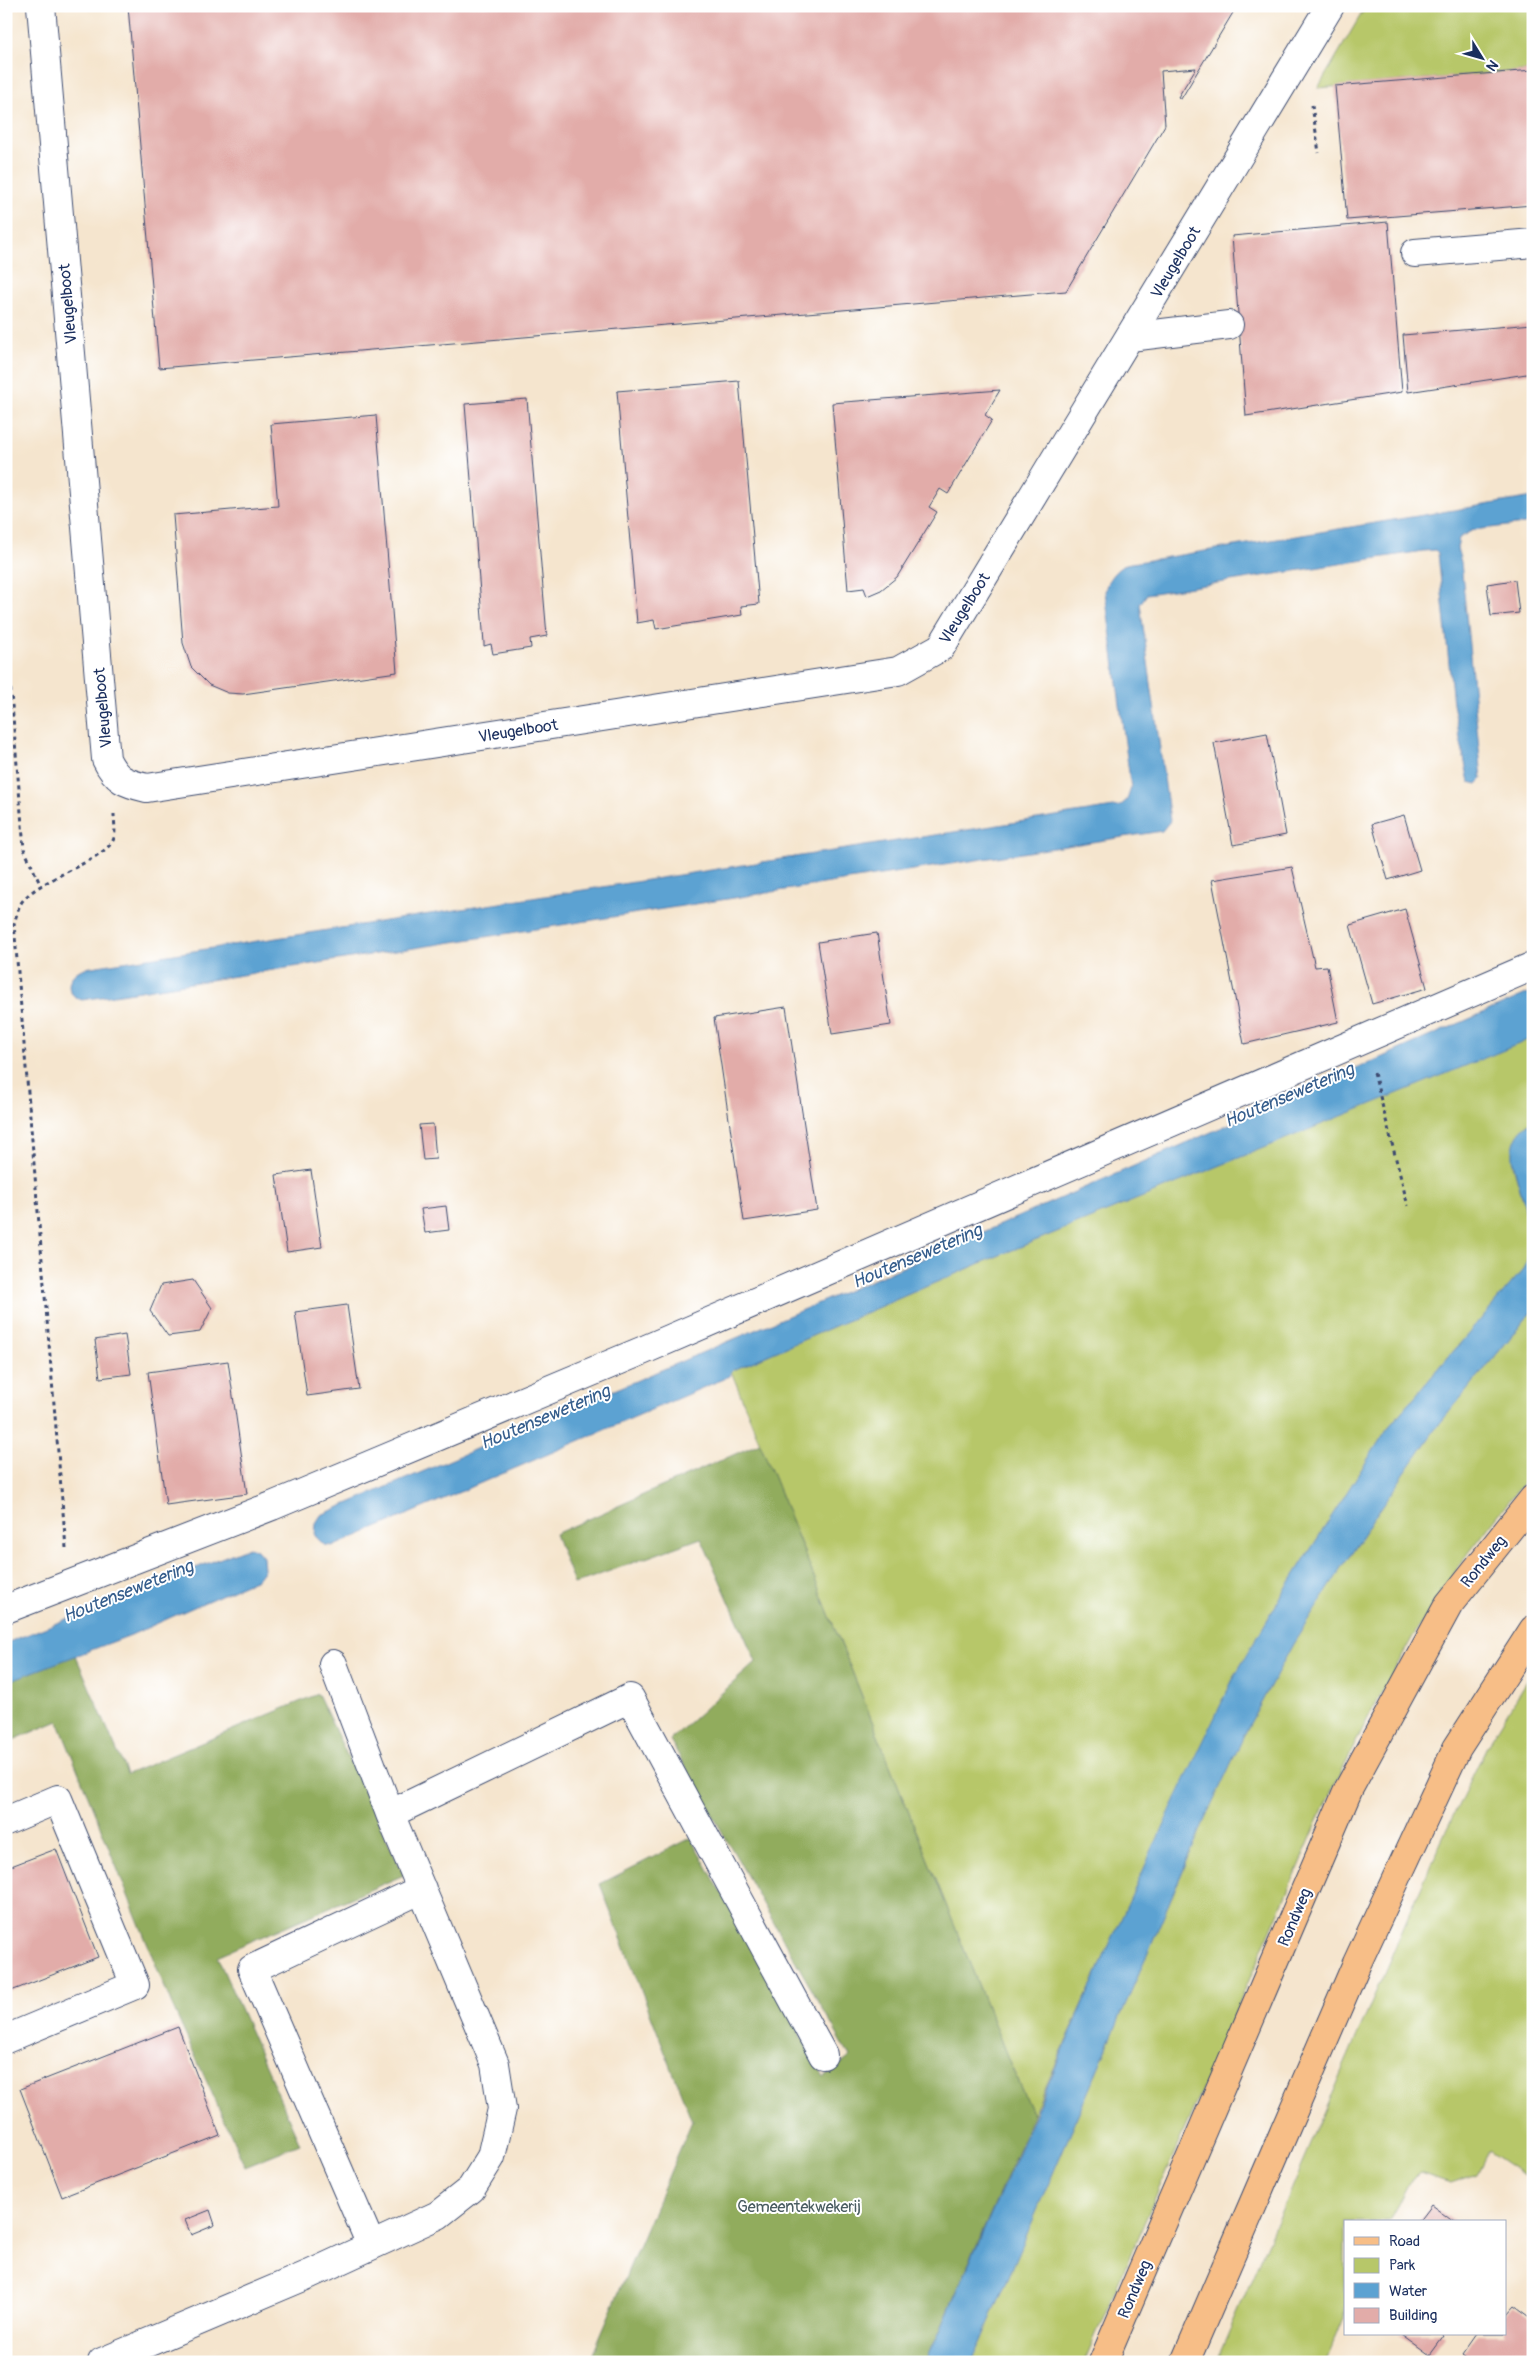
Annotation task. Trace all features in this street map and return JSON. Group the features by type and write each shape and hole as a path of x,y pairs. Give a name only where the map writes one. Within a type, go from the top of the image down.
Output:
{"main road":[{"name":"Rondweg","path":"1103,2362 1349,1788 1449,1604 1533,1499"},
{"path":"1185,2362 1357,1963 1457,1748 1533,1630"}],"street":[{"name":"Vleugelboot","path":"41,6 106,759 114,774 128,783 147,788 898,671 941,647 1330,6"},
{"path":"1415,253 1533,243"},
{"path":"1130,337 1229,325"},
{"path":"6,1609 272,1506 635,1354 1533,966"},
{"path":"102,2362 310,2274 438,2215 471,2189 491,2156 502,2109 495,2064 390,1814 332,1664"},
{"path":"390,1814 630,1698 823,2055"},
{"path":"6,1821 58,1800 135,1985 6,2039"},
{"path":"371,2245 252,1969 422,1889"}],"path":[{"path":"6,633 24,848 41,886"},
{"path":"69,1586 14,924 20,903 41,886 85,862 107,847 114,838 114,774"},
{"path":"1365,1038 1408,1206"}],"green space":[{"path":"1366,6 1533,6 1533,70 1318,88"},
{"path":"1533,1037 1533,1121 1527,1124 1513,1165 1524,1204 1530,1246 1528,1260 1522,1271 1387,1429 1283,1593 1234,1677 1107,1950 1033,2115 1011,2066 731,1371 983,1262"},
{"path":"1533,1310 1533,1470 1461,1563 1412,1638 1370,1714 1324,1807 1084,2362 972,2362 1205,1819 1248,1727 1293,1644 1375,1516 1436,1428"},
{"name":"Gemeentekwekerij","path":"760,1443 1011,2066 1033,2115 926,2362 589,2362 692,2121 600,1884 691,1838 824,2077 850,2057 670,1740 756,1662 701,1538 574,1584 555,1534"},
{"path":"75,1654 127,1774 318,1694 404,1875 217,1956 300,2144 245,2166 171,2003 58,1721 6,1743 6,1682"},
{"path":"1533,1671 1533,2181 1488,2151 1477,2174 1451,2183 1421,2173 1409,2182 1390,2220 1344,2220 1344,2320 1326,2362 1216,2362 1441,1841 1486,1748"}],"water":[{"path":"1533,497 1533,523 1473,530 1459,538 1457,548 1461,562 1482,779 1477,784 1469,782 1453,704 1438,553 1435,550 1423,551 1147,594 1140,604 1170,821 1162,831 82,1000 76,997 69,989 69,984 74,974 85,968 1120,806 1127,800 1131,788 1105,592 1112,575 1118,569 1126,564"},
{"path":"1533,991 1533,1037 1519,1044 983,1262 731,1371 730,1376 334,1546 324,1545 315,1536 316,1523 321,1515 924,1258"},
{"path":"1533,1121 1533,1310 1436,1428 1375,1516 1293,1644 1248,1727 1205,1819 972,2362 926,2362 1107,1950 1169,1813 1234,1677 1283,1593 1387,1429 1522,1271 1528,1259 1530,1246 1528,1225 1515,1170 1513,1148 1516,1138 1522,1129"},
{"path":"249,1547 257,1550 263,1557 264,1570 257,1579 131,1635 6,1682 6,1643"}],"building":[{"path":"128,6 1237,6 1181,99 1178,97 1196,68 1161,71 1165,125 1066,291 159,368"},
{"path":"1533,70 1533,205 1347,220 1335,86"},
{"path":"1388,222 1402,392 1246,416 1232,236"},
{"path":"1533,324 1533,373 1408,392 1403,335"},
{"path":"739,381 759,604 741,606 742,615 656,629 654,620 637,623 617,391"},
{"path":"1000,390 985,415 992,420 948,494 940,489 929,507 937,512 897,577 881,590 867,596 864,588 848,590 832,403"},
{"path":"527,399 547,636 530,639 531,648 493,654 491,644 484,646 465,404"},
{"path":"376,415 397,672 243,694 228,693 209,685 191,667 183,643 173,515 278,506 271,424"},
{"path":"1515,580 1519,613 1491,616 1487,584"},
{"path":"1267,733 1286,835 1233,845 1214,743"},
{"path":"1404,815 1420,870 1388,880 1372,824"},
{"path":"1292,867 1315,967 1327,966 1338,1022 1244,1044 1212,880"},
{"path":"1405,909 1427,988 1372,1004 1350,925"},
{"path":"877,933 891,1025 832,1034 818,942"},
{"path":"786,1007 817,1210 744,1221 714,1018"},
{"path":"433,1124 436,1159 423,1160 419,1125"},
{"path":"311,1170 322,1247 287,1252 276,1175"},
{"path":"446,1206 449,1230 425,1233 421,1209"},
{"path":"193,1280 212,1308 200,1332 168,1336 150,1311 161,1285"},
{"path":"347,1305 359,1389 307,1396 295,1312"},
{"path":"125,1335 131,1374 100,1378 95,1340"},
{"path":"228,1361 247,1494 166,1505 148,1372"},
{"path":"56,1849 98,1957 6,1993 6,1868"},
{"path":"178,2027 220,2135 62,2197 20,2089"},
{"path":"1431,2205 1453,2220 1420,2220"},
{"path":"210,2210 215,2225 191,2235 185,2220"},
{"path":"1514,2305 1533,2319 1533,2355 1526,2362 1474,2362 1463,2354 1476,2336 1506,2336 1506,2314"},
{"path":"1404,2336 1444,2336 1430,2355"}],"water label":[{"name":"Houtensewetering","path":"1289,1095"},
{"name":"Houtensewetering","path":"917,1256"},
{"name":"Houtensewetering","path":"545,1417"},
{"name":"Houtensewetering","path":"128,1591"}]}
